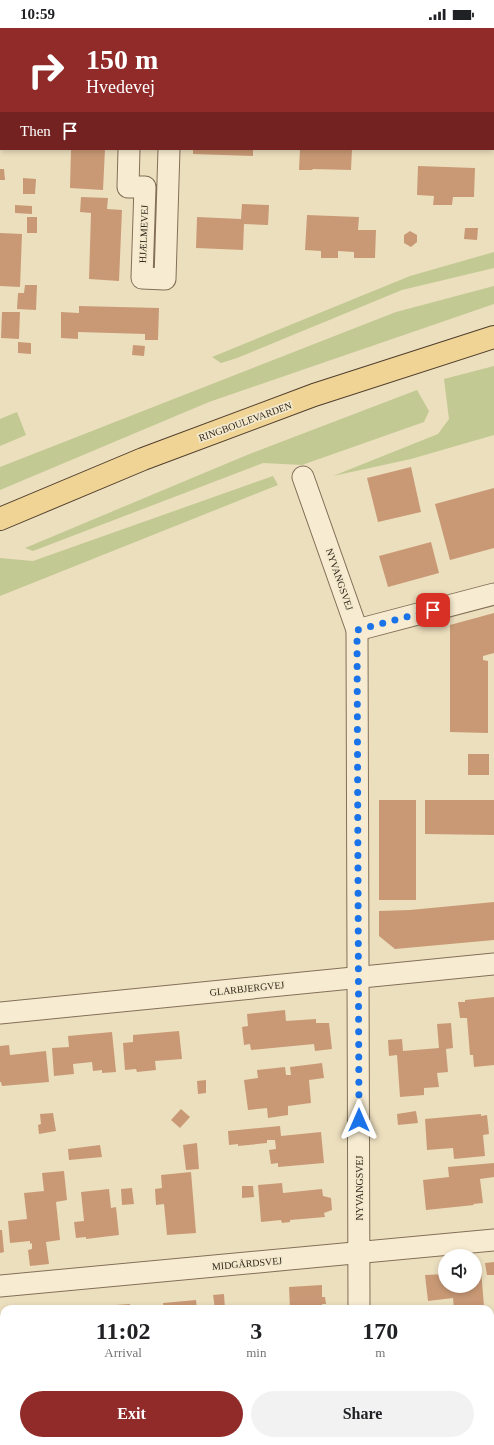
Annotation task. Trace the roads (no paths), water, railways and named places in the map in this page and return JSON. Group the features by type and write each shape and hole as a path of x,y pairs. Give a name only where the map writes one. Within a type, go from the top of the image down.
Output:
{"main road":[{"name":"RINGBOULEVARDEN","path":"0,519 143,459 314,395 494,337"}],"street":[{"name":"HJÆLMEVEJ","path":"129,150 128,187 145,187 142,278 165,279 169,150"},
{"name":"NYVANGSVEJ","path":"303,477 357,630 359,1305"},
{"path":"357,630 494,594"},
{"name":"GLARBJERGVEJ","path":"0,1013 494,964"},
{"name":"MIDGÅRDSVEJ","path":"0,1286 494,1240"}]}
